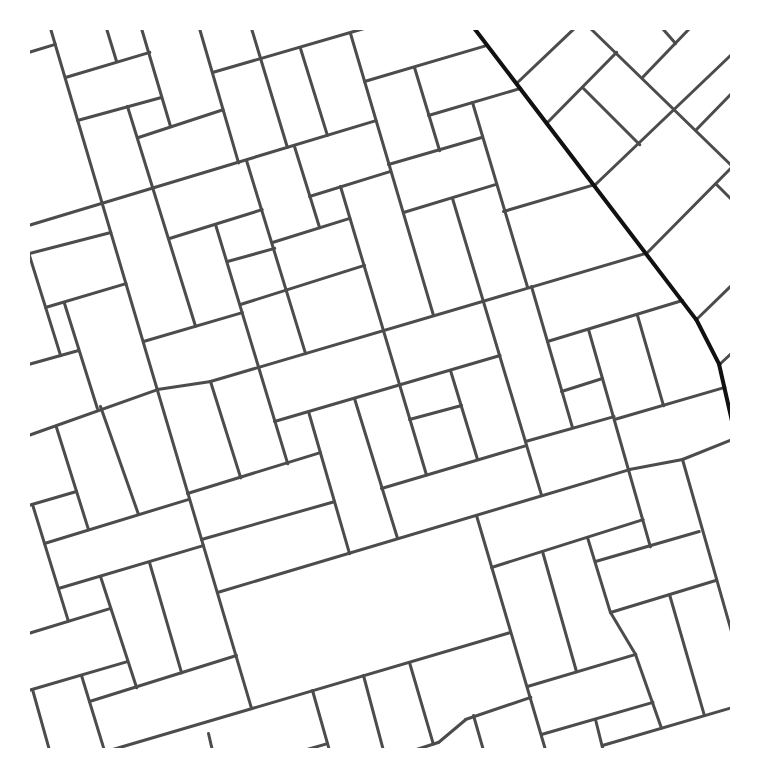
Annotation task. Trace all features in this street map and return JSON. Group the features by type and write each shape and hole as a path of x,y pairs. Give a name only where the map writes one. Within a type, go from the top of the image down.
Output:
{"main road":[{"path":"474,28 696,319 719,364 731,419"}],"street":[{"path":"50,28 251,708"},
{"path":"106,28 116,62"},
{"path":"141,28 170,126"},
{"path":"199,28 238,162"},
{"path":"251,28 287,147"},
{"path":"212,72 363,28"},
{"path":"516,83 574,28"},
{"path":"28,435 56,427 98,407 157,389 210,381 646,253 732,166 590,28"},
{"path":"662,28 675,43"},
{"path":"642,77 689,28"},
{"path":"350,33 433,315"},
{"path":"28,52 55,44"},
{"path":"364,81 486,45"},
{"path":"299,47 327,135"},
{"path":"65,77 148,52"},
{"path":"546,123 616,52"},
{"path":"503,211 595,184 732,53"},
{"path":"414,67 439,150"},
{"path":"582,87 639,144"},
{"path":"428,115 520,88"},
{"path":"696,129 732,92"},
{"path":"77,120 161,97"},
{"path":"472,102 503,211 547,341 572,427"},
{"path":"127,106 195,326"},
{"path":"138,137 222,109"},
{"path":"28,225 375,120"},
{"path":"388,164 481,137"},
{"path":"294,145 319,227"},
{"path":"246,159 305,353"},
{"path":"309,195 390,171"},
{"path":"403,212 495,184"},
{"path":"716,184 732,200"},
{"path":"340,186 426,474"},
{"path":"452,198 541,495"},
{"path":"169,238 262,209"},
{"path":"272,242 349,218"},
{"path":"215,224 286,463"},
{"path":"60,355 29,253 110,232"},
{"path":"227,261 274,248"},
{"path":"240,304 364,265"},
{"path":"45,307 126,283"},
{"path":"696,319 732,284"},
{"path":"547,341 682,300"},
{"path":"64,303 78,350 138,514"},
{"path":"143,341 242,312"},
{"path":"636,314 663,405"},
{"path":"588,329 650,546"},
{"path":"28,364 78,350"},
{"path":"719,364 732,351"},
{"path":"274,421 500,355"},
{"path":"450,370 477,459"},
{"path":"561,391 602,378"},
{"path":"210,381 240,477"},
{"path":"381,488 572,427 663,405 724,387"},
{"path":"354,398 396,538"},
{"path":"409,419 461,405"},
{"path":"308,411 349,553"},
{"path":"56,427 88,529"},
{"path":"217,592 629,469 682,459 732,439"},
{"path":"187,493 320,452"},
{"path":"682,459 699,531 732,634"},
{"path":"68,621 30,504 76,491"},
{"path":"44,543 189,498"},
{"path":"201,539 334,501"},
{"path":"476,515 545,750"},
{"path":"492,567 643,519"},
{"path":"595,561 699,531"},
{"path":"587,537 610,612 635,654 661,728"},
{"path":"58,588 203,545"},
{"path":"542,551 576,671"},
{"path":"149,561 181,672"},
{"path":"100,576 136,687"},
{"path":"610,612 715,580"},
{"path":"669,594 704,715"},
{"path":"28,633 110,608"},
{"path":"725,611 732,609"},
{"path":"81,675 106,750 510,632"},
{"path":"527,686 635,654"},
{"path":"89,701 236,656"},
{"path":"49,750 30,690 127,661"},
{"path":"409,662 432,744"},
{"path":"363,675 383,750"},
{"path":"312,690 329,750"},
{"path":"412,750 432,744 473,715 530,697"},
{"path":"541,734 652,702"},
{"path":"595,719 603,747 732,707"},
{"path":"473,715 483,750"},
{"path":"208,733 212,750"},
{"path":"303,750 327,743"}]}
